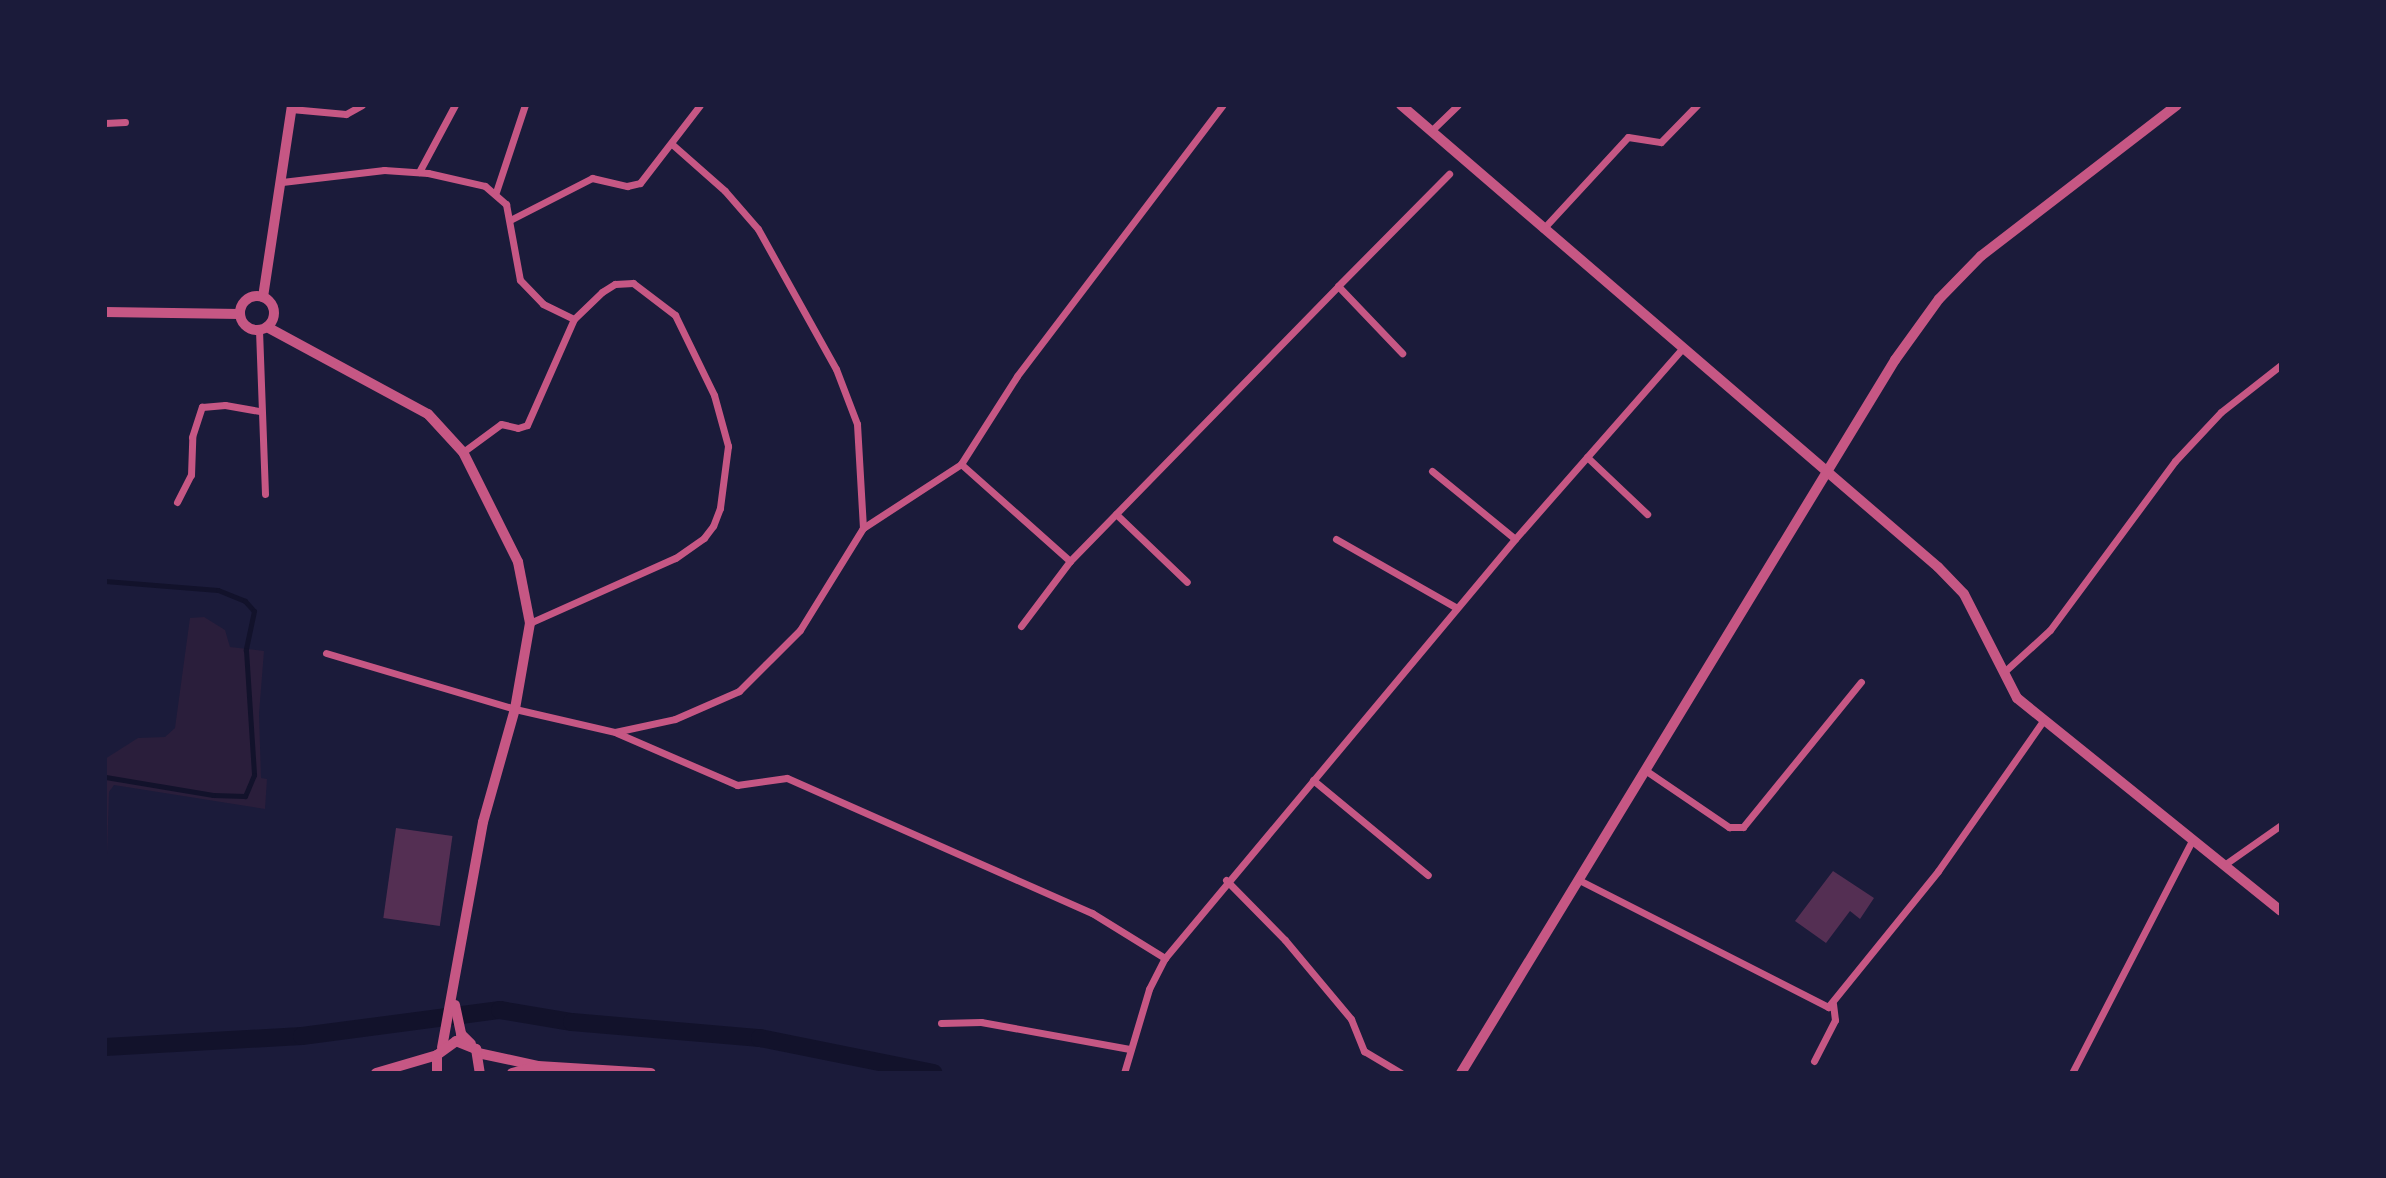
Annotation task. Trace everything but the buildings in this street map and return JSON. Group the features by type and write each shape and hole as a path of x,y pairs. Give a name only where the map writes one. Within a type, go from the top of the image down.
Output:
{"street":[{"path":"265,494 258,411 263,329 274,314 263,298 291,107 346,114 362,105"},
{"path":"419,172 455,105"},
{"path":"496,192 525,105"},
{"path":"512,219 592,178 627,186 640,183 673,145 700,105"},
{"path":"615,732 675,719 739,691 800,630 863,528 961,464 1017,376 1223,105"},
{"path":"1401,105 1965,594 2017,698 2192,842 2281,911"},
{"path":"1431,131 1458,105"},
{"path":"1543,229 1628,137 1661,142 1697,105"},
{"path":"1461,1073 1895,360 1939,299 1980,256 2177,105"},
{"path":"105,123 125,122"},
{"path":"673,145 725,191 758,229 836,369 857,424 863,528"},
{"path":"282,182 384,170 419,172 496,192 512,219 520,280 528,291 574,319"},
{"path":"1021,626 1070,561 1448,174"},
{"path":"463,453 501,424 517,428 527,425 574,319 615,284 633,283 666,304 675,315 715,395 728,446 727,469 713,526 691,548 530,623"},
{"path":"1338,286 1402,353"},
{"path":"240,314 249,298 263,298"},
{"path":"105,312 240,314"},
{"path":"240,314 246,327 263,329 428,414 463,453 518,562 530,623 515,709 483,822 454,992 436,1073"},
{"path":"1124,1073 1149,989 1165,958 1226,880 1515,539 1683,348"},
{"path":"2004,672 2050,630 2175,461 2221,412 2281,365"},
{"path":"177,502 191,475 192,437 202,407 225,405 258,411"},
{"path":"1587,457 1647,514"},
{"path":"961,464 1070,561"},
{"path":"1432,471 1515,539"},
{"path":"1116,514 1187,582"},
{"path":"1336,539 1457,608"},
{"path":"326,653 515,709 615,732 737,785 787,778 1092,913 1165,958"},
{"path":"1646,770 1730,827 1743,827 1861,682"},
{"path":"1579,880 1822,1008 1833,1004 1938,871 2043,721"},
{"path":"1313,780 1428,874"},
{"path":"2224,865 2281,825"},
{"path":"2072,1073 2192,842"},
{"path":"1226,880 1285,940 1351,1019 1364,1051 1401,1073"},
{"path":"454,992 461,1034 474,1048 480,1073"},
{"path":"1814,1061 1835,1020 1833,1004"},
{"path":"941,1023 981,1023 1130,1049"},
{"path":"376,1073 440,1051 456,1041 538,1066 651,1073"},
{"path":"512,1073 538,1066"}],"shaded area":[{"path":"204,617 225,630 230,647 264,651 259,714 261,778 267,779 265,809 114,785 109,792 105,919 105,759 138,738 165,737 175,728 190,618"}],"waterway":[{"path":"105,581 218,590 245,601 254,611 246,650 254,775 245,796 213,795 105,777"},
{"path":"105,1047 302,1036 500,1010 572,1022 760,1038 934,1073"}]}
